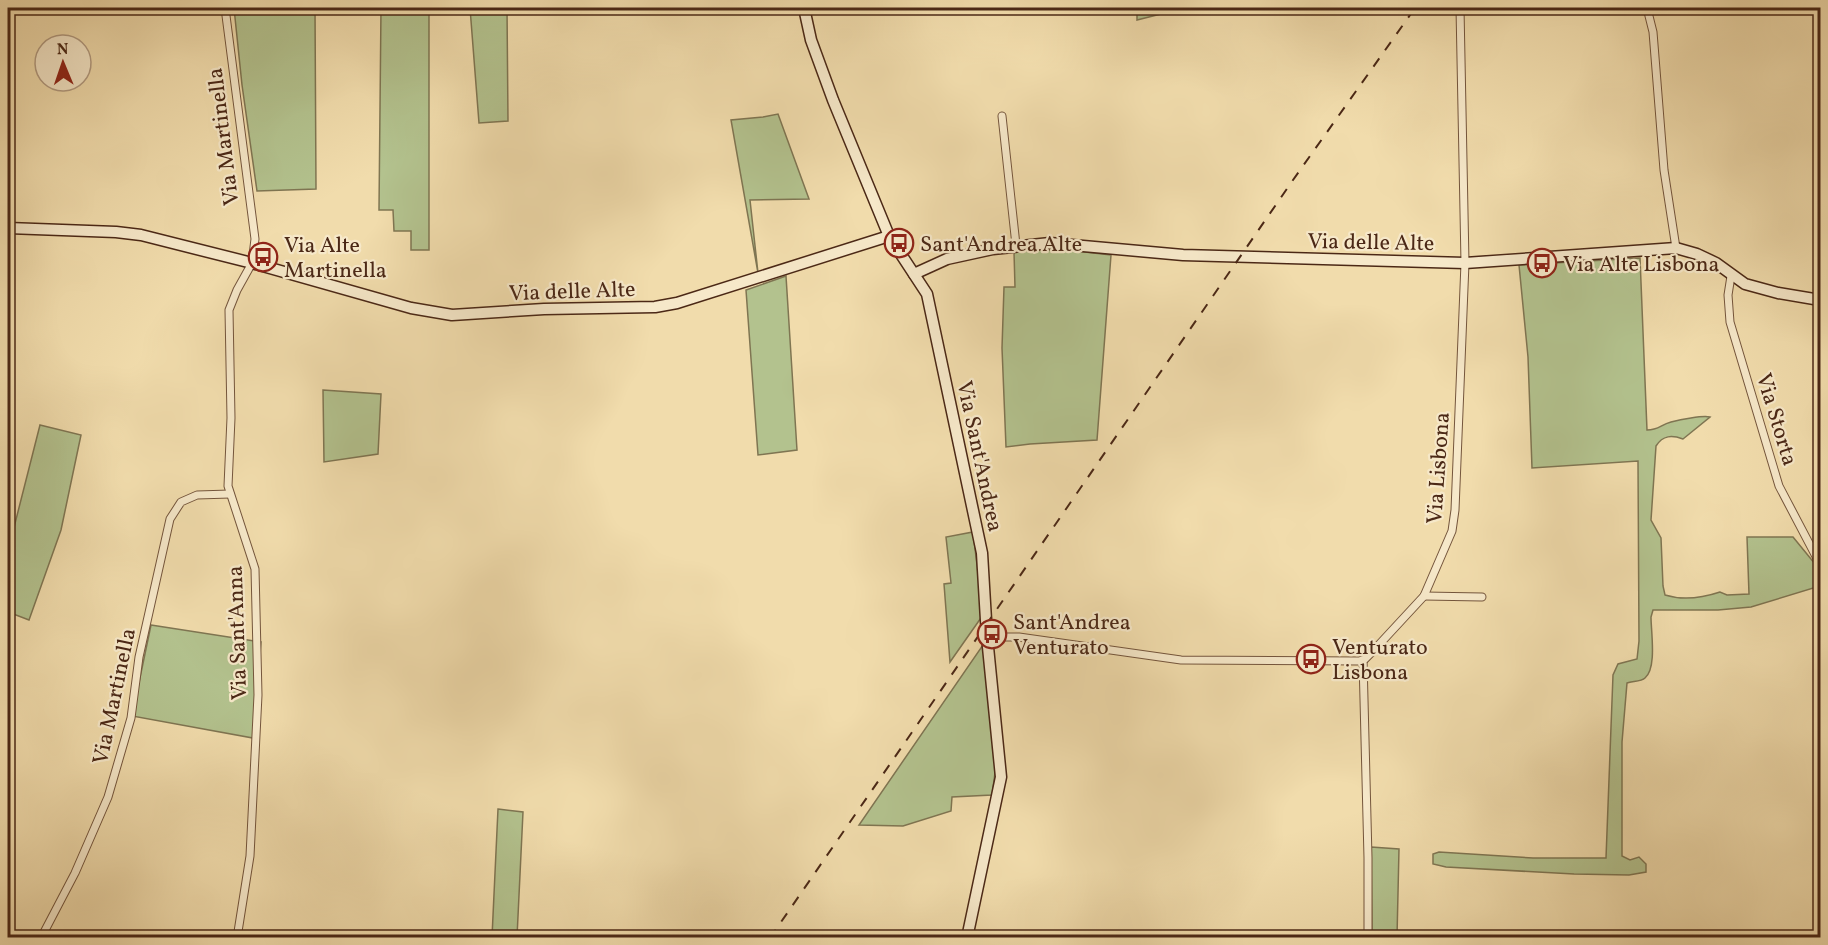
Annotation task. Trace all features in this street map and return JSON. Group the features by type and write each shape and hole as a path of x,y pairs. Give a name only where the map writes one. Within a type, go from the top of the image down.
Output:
{"street":[{"name":"Via Martinella","path":"225,8 255,239 252,262"},
{"name":"Via Sant'Andrea","path":"804,8 811,40 822,70 890,236 927,294 982,553 987,637 1001,777 967,938"},
{"name":"Via Lisbona","path":"1363,660 1424,596 1452,531 1455,510 1465,263 1461,8"},
{"path":"1647,8 1653,32 1664,170 1676,248"},
{"path":"1002,116 1016,245"},
{"name":"Via delle Alte","path":"8,228 141,235 252,262 411,308 452,315 544,309 655,307 677,303 890,236"},
{"name":"Via delle Alte","path":"914,274 947,259 1016,245 1050,243 1184,255 1465,263 1676,248 1716,263 1745,284 1821,300"},
{"name":"Via Sant'Anna","path":"237,938 250,856 258,683 255,569 228,486 231,418 229,310 252,262"},
{"name":"Via Storta","path":"1731,276 1728,295 1730,322 1779,486 1821,564"},
{"name":"Via Martinella","path":"41,938 75,873 108,797 131,718 139,657 170,519 181,501 197,495 230,494"},
{"path":"1424,596 1482,597"},
{"path":"987,637 1019,636 1181,660 1363,660 1368,938"}],"green space":[{"path":"234,8 315,8 316,189 257,191"},
{"path":"381,8 429,8 429,250 411,250 411,231 394,231 393,210 379,210"},
{"path":"470,8 507,8 508,121 479,123"},
{"path":"1137,8 1172,8 1173,11 1137,20"},
{"path":"778,114 809,199 750,200 758,273 731,120"},
{"path":"1038,250 1111,255 1097,440 1006,447 1002,348 1004,287 1015,287 1014,252"},
{"path":"1640,258 1647,430 1679,420 1710,417 1683,439 1668,437 1656,446 1651,520 1661,538 1665,595 1686,598 1720,592 1727,595 1749,594 1747,537 1793,537 1820,570 1820,586 1751,607 1718,610 1653,610 1651,666 1649,673 1643,679 1627,683 1622,742 1622,856 1630,860 1639,857 1646,864 1646,872 1629,875 1574,874 1446,867 1433,864 1433,854 1439,852 1533,858 1606,858 1613,675 1618,664 1637,659 1639,641 1638,461 1532,468 1528,357 1519,265"},
{"path":"786,276 797,450 758,455 746,290"},
{"path":"323,390 381,394 378,454 324,462"},
{"path":"40,425 81,435 61,530 29,620 8,612 8,551"},
{"path":"973,532 983,615 950,662 944,584 951,583 946,537"},
{"path":"151,625 261,642 253,738 132,716"},
{"path":"985,642 997,758 992,795 952,797 951,811 903,826 859,825"},
{"path":"498,809 523,812 517,937 492,937"},
{"path":"1371,847 1399,849 1397,937 1372,937"}],"railway":[{"path":"770,938 1293,180 1415,8"}],"place":[{"name":"Sant'Andrea Alte","path":"899,243"},
{"name":"Via Alte Martinella","path":"263,257"},
{"name":"Via Alte Lisbona","path":"1542,263"},
{"name":"Sant'Andrea Venturato","path":"992,634"},
{"name":"Venturato Lisbona","path":"1311,659"}]}
